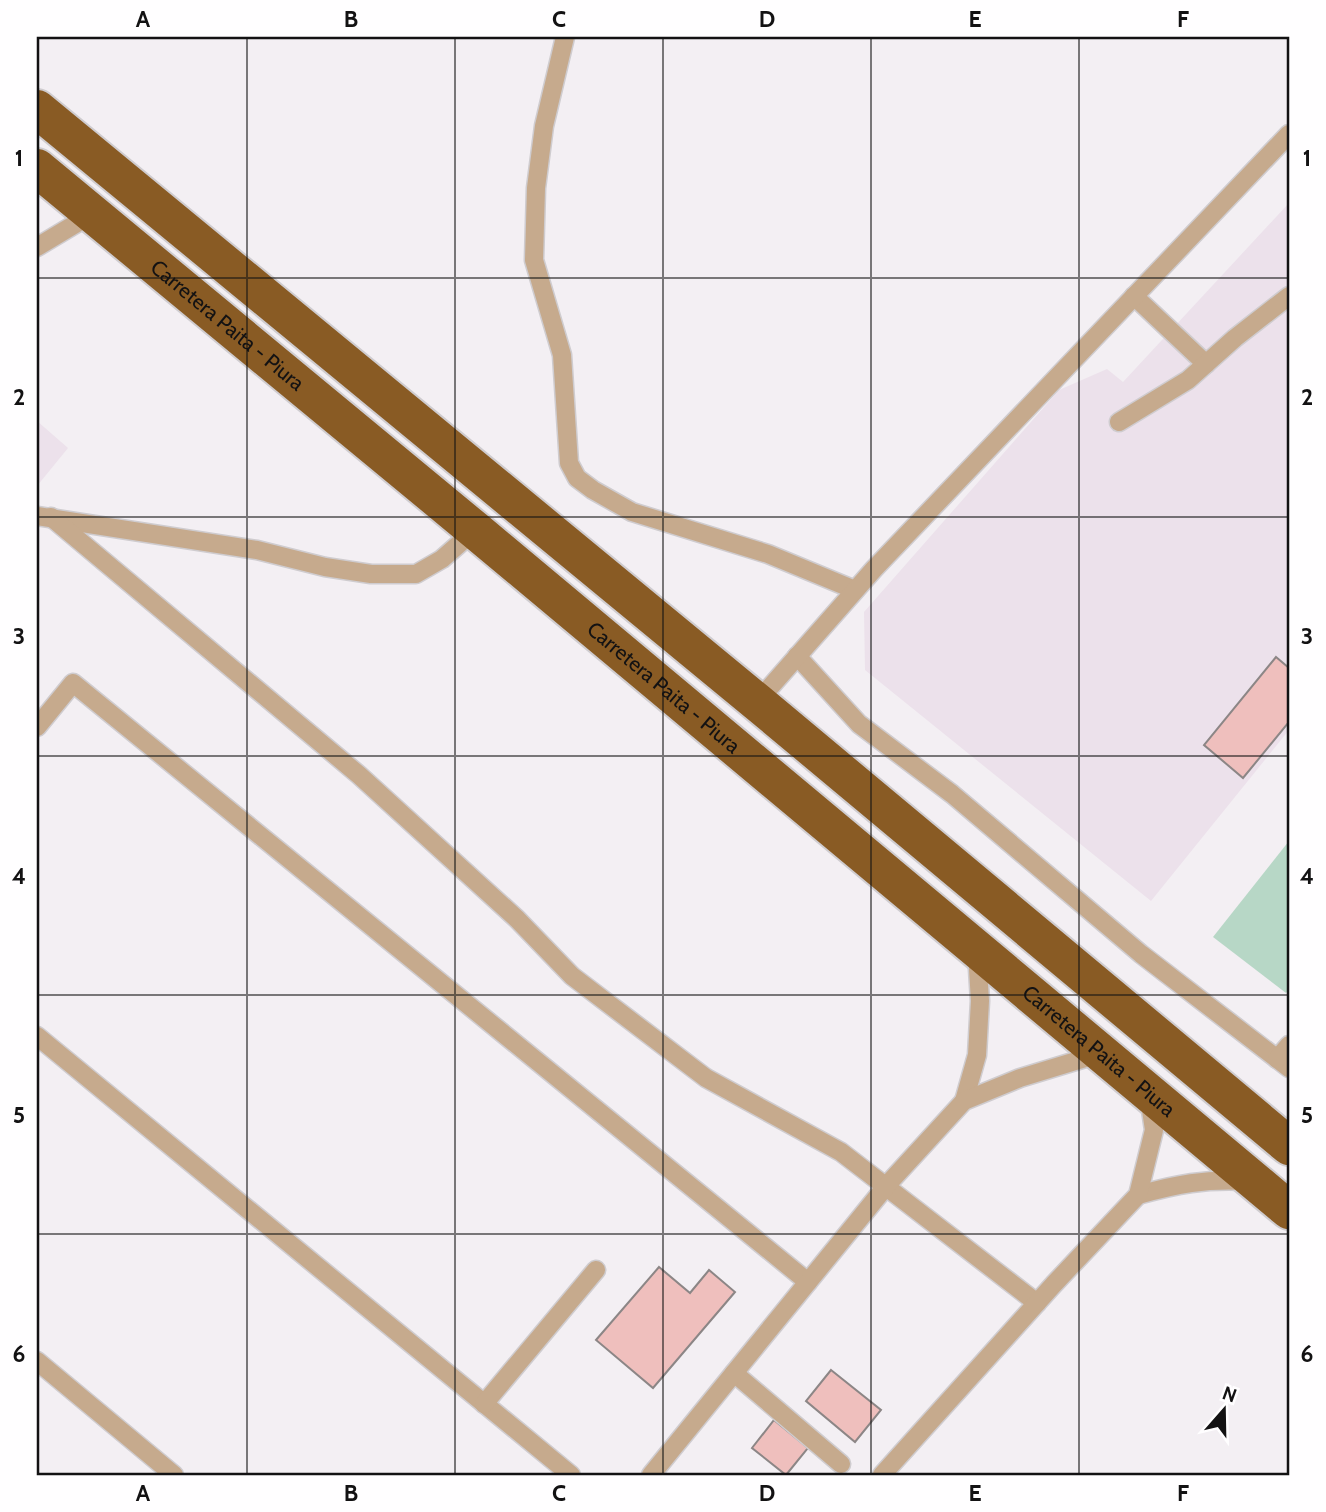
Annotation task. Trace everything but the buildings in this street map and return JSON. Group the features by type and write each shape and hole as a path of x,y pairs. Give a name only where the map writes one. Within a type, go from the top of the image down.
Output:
{"highway":[{"path":"37,109 757,702 1289,1146"},
{"name":"Carretera Paita - Piura","path":"37,168 1289,1210"}],"lane":[{"path":"565,37 544,126 536,188 534,260 562,355 569,463 577,478 632,512 768,554 855,590"},
{"path":"757,702 855,590 1289,134"},
{"path":"37,247 92,214"},
{"path":"1134,296 1206,365"},
{"path":"1119,422 1188,380 1289,296"},
{"path":"44,517 257,550 371,575 416,574 442,559 475,530"},
{"path":"44,517 359,775 517,919 572,976 706,1078 841,1152 1037,1303"},
{"path":"797,656 859,724 952,794 1142,954 1285,1058"},
{"path":"37,727 73,683 808,1282"},
{"path":"964,1101 977,1055 980,1002 976,948"},
{"path":"37,1036 571,1475"},
{"path":"651,1475 887,1185 964,1101 1020,1078 1102,1053"},
{"path":"882,1475 1138,1195 1154,1130 1149,1092"},
{"path":"1138,1195 1211,1179 1255,1181"},
{"path":"484,1404 596,1270"},
{"path":"37,1361 173,1475"},
{"path":"734,1373 841,1464"}],"shaded area":[{"path":"1289,203 1289,730 1151,901 865,670 864,612 1059,390 1107,369 1123,382"},
{"path":"37,421 68,448 37,486"}],"green space":[{"path":"1289,841 1289,989 1286,993 1213,937"}]}
